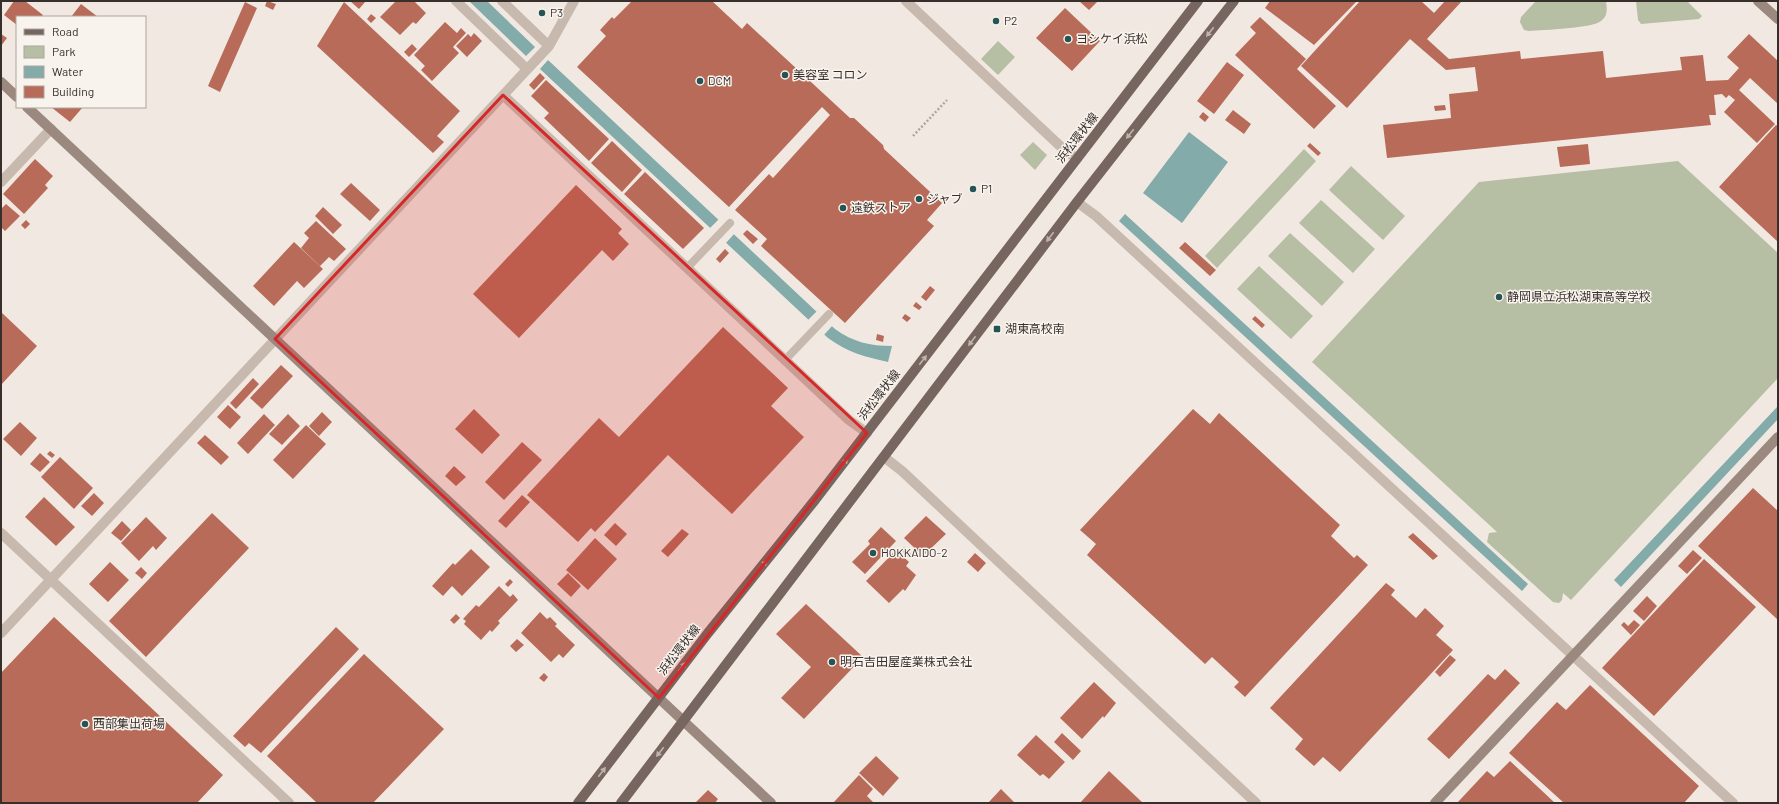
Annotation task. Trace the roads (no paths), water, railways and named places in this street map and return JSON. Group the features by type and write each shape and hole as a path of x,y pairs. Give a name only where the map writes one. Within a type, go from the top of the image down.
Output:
{"main road":[{"name":"浜松環状線","path":"578,803 866,433 1198,1"},
{"path":"621,803 1077,202 1234,1"}],"street":[{"path":"456,1 527,69"},
{"path":"502,1 549,46"},
{"path":"1,633 549,46 574,1"},
{"path":"906,1 1059,145 1077,159"},
{"path":"1758,1 1778,19"},
{"path":"1,82 16,96"},
{"path":"503,95 849,420 866,433"},
{"path":"28,108 771,803"},
{"path":"1,182 51,129"},
{"path":"1077,202 1096,216 1733,803"},
{"path":"1435,803 1778,437"},
{"path":"884,457 902,471 1256,803"},
{"path":"1,533 289,803"}],"lane":[{"path":"688,268 729,224"},
{"path":"785,360 827,316"}],"water":[{"path":"469,1 487,1 535,47 526,56"},
{"path":"548,60 835,329 855,340 876,345 892,346 888,362 856,353 842,347 828,338 540,69"},
{"path":"1189,132 1228,162 1182,223 1143,193"},
{"path":"1125,214 1528,584 1522,591 1119,221"},
{"path":"1778,406 1778,419 1621,587 1614,580"}],"place":[{"name":"P3","path":"542,13"},
{"name":"P2","path":"996,21"},
{"name":"ヨシケイ浜松","path":"1068,39"},
{"name":"美容室 コロン","path":"785,75"},
{"name":"DCM","path":"700,81"},
{"name":"P1","path":"973,189"},
{"name":"ジャブ","path":"919,199"},
{"name":"遠鉄ストア","path":"843,208"},
{"name":"静岡県立浜松湖東高等学校","path":"1499,297"},
{"name":"湖東高校南","path":"997,329"},
{"name":"HOKKAIDO-2","path":"873,553"},
{"name":"明石吉田屋産業株式会社","path":"832,662"},
{"name":"西部集出荷場","path":"85,724"}]}
